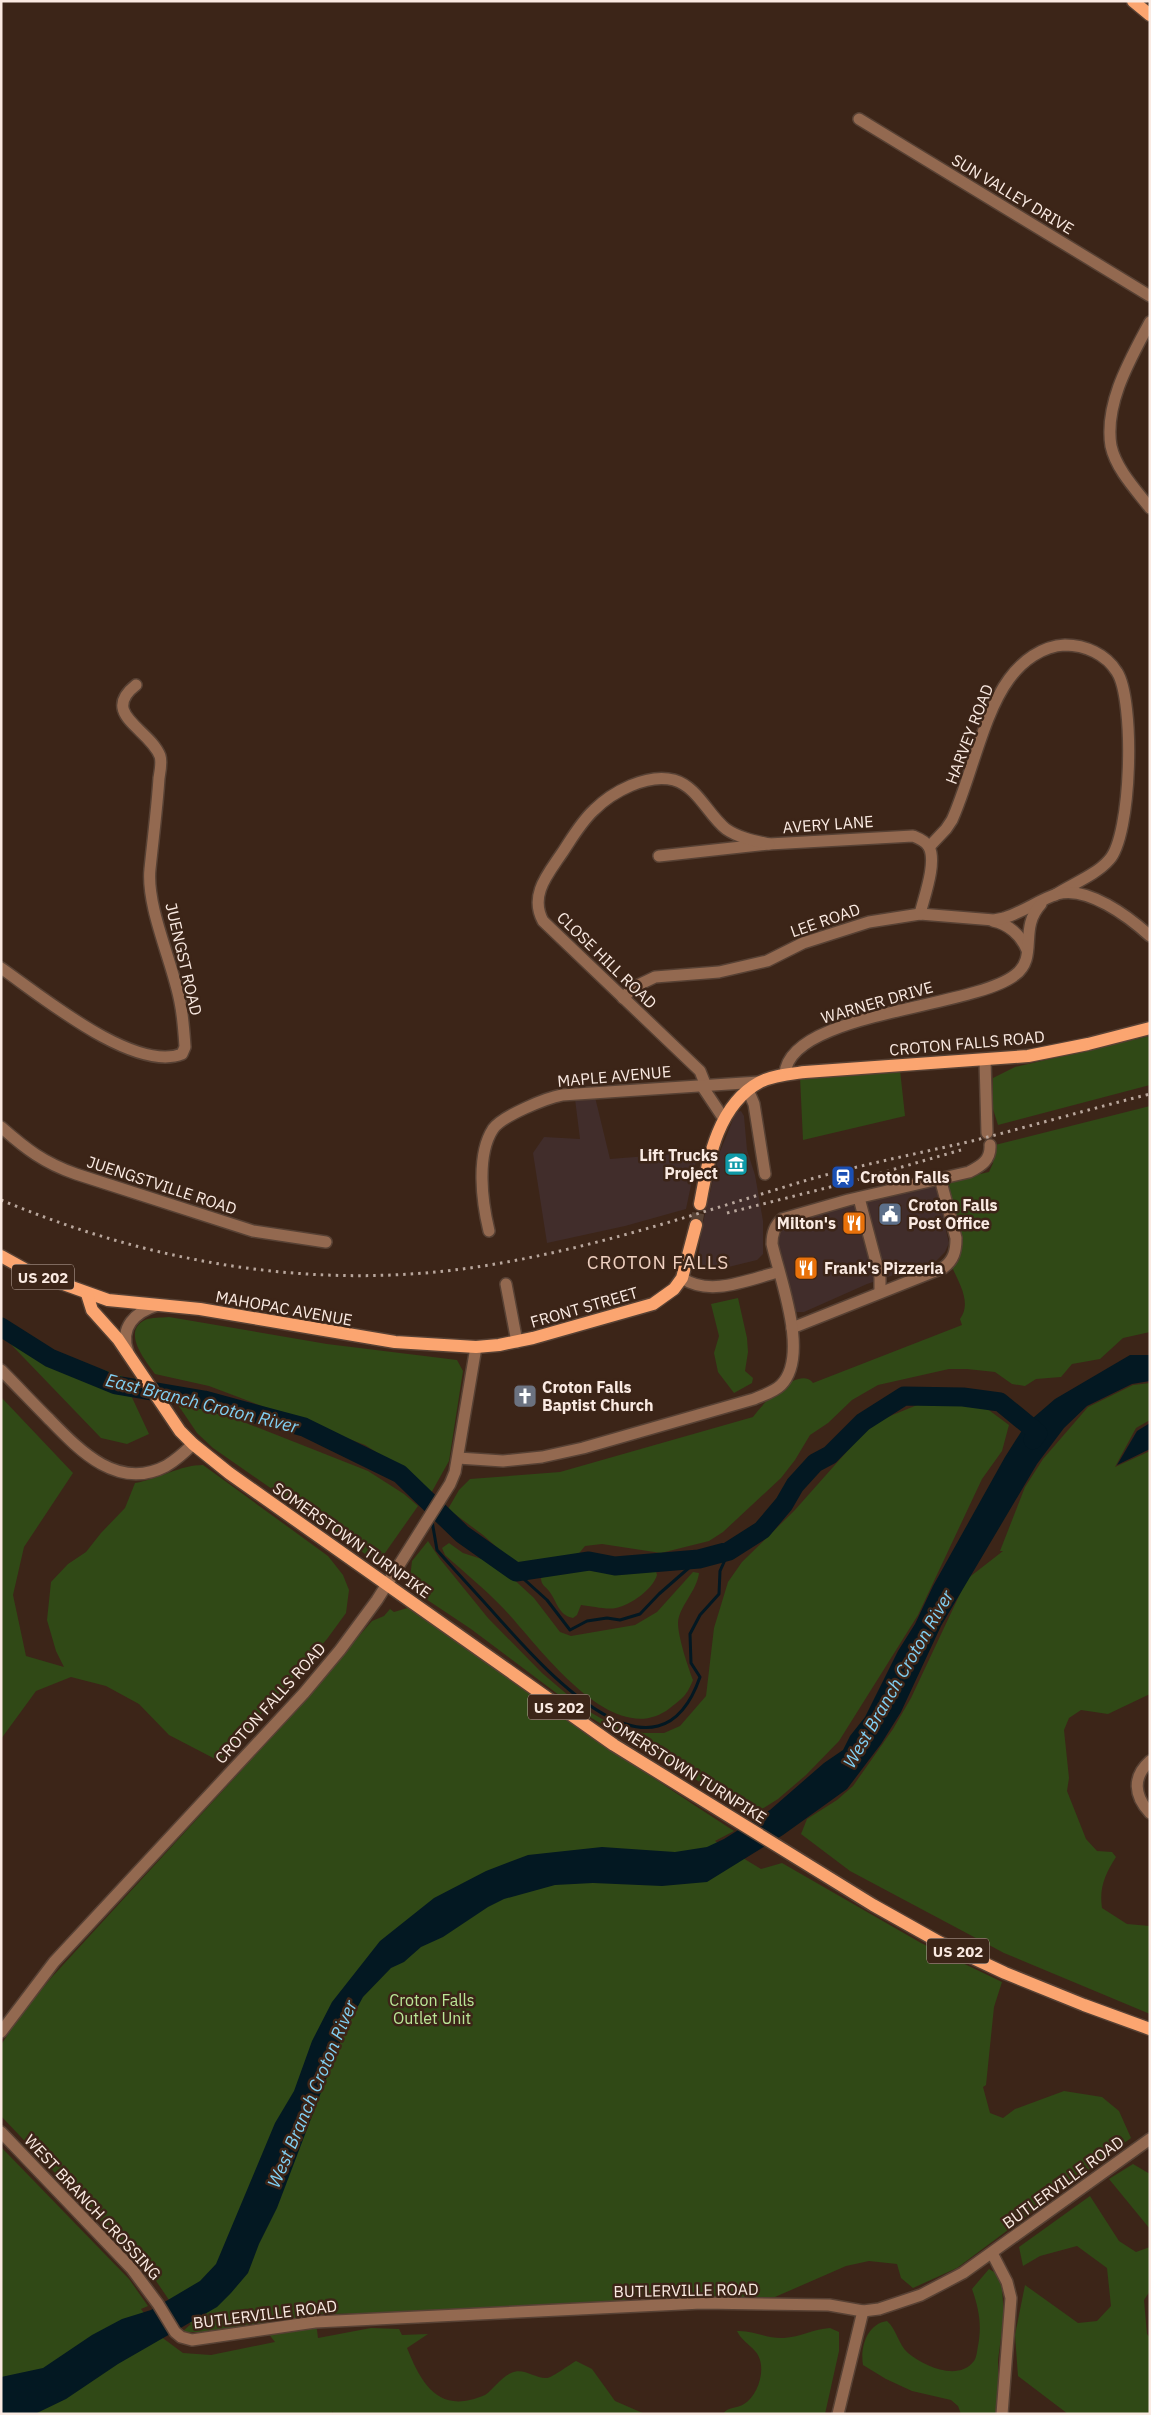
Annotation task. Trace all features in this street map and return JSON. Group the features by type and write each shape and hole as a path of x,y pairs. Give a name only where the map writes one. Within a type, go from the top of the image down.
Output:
{"main road":[{"path":"1133,1 1150,14"},
{"name":"CROTON FALLS ROAD","path":"785,1074 985,1060 1057,1051 1150,1028"},
{"path":"700,1204 711,1151 724,1119 748,1090 759,1082 785,1074"},
{"path":"682,1278 696,1225"},
{"name":"US 202","path":"1,1256 30,1272 86,1294"},
{"name":"FRONT STREET","path":"476,1347 517,1342 653,1304 674,1288 682,1278"},
{"name":"MAHOPAC AVENUE","path":"86,1294 108,1300 220,1312 367,1339 425,1345 476,1347"},
{"name":"SOMERSTOWN TURNPIKE","path":"86,1294 92,1310 108,1326 132,1359 159,1402 193,1444 229,1473 600,1736 882,1910 973,1958 1042,1989 1150,2029"}],"street":[{"name":"SUN VALLEY DRIVE","path":"860,119 1150,296"},
{"path":"1150,322 1124,375 1112,417 1111,433 1112,447 1116,460 1150,508"},
{"name":"HARVEY ROAD","path":"928,847 952,820 994,706 1008,681 1028,659 1038,652 1062,646 1086,648 1108,661 1122,680 1129,738 1126,798 1119,841 1109,860 1044,901"},
{"name":"JUENGST ROAD","path":"1,968 47,1001 116,1044 153,1056 175,1056 182,1054 185,1047 180,1001 154,907 150,872 161,757 149,737 130,722 125,714 122,701 126,692 136,685"},
{"name":"CLOSE HILL ROAD","path":"724,1119 702,1086 704,1081 700,1071 543,921 538,905 540,886 593,810 616,793 645,781 674,780 691,791 727,830 740,836 769,844"},
{"name":"AVERY LANE","path":"658,856 769,844 811,844 903,835 921,840 928,847"},
{"path":"920,914 930,870 928,847"},
{"path":"1055,895 1078,894 1101,902 1124,915 1150,936"},
{"path":"1028,954 1028,930 1031,919 1044,901"},
{"name":"LEE ROAD","path":"623,998 634,987 655,977 719,972 753,965 779,956 803,943 854,926 920,914 984,919 1004,918 1044,901"},
{"path":"984,919 998,922 1010,928 1019,937 1028,954"},
{"name":"WARNER DRIVE","path":"785,1074 789,1058 797,1050 820,1036 857,1022 996,985 1022,969 1028,954"},
{"path":"985,1060 987,1133"},
{"name":"MAPLE AVENUE","path":"489,1231 482,1188 484,1155 494,1128 502,1121 545,1100 562,1095 759,1082"},
{"path":"748,1090 754,1104 766,1174"},
{"name":"JUENGSTVILLE ROAD","path":"1,1127 29,1151 51,1165 76,1174 169,1202 253,1231 326,1242"},
{"path":"458,1458 503,1461 564,1452 766,1394 782,1384 788,1374 793,1352 792,1328 772,1244 772,1235 777,1223 782,1219 978,1168 990,1155 990,1146"},
{"path":"792,1328 944,1268 954,1256 956,1238 940,1178"},
{"path":"859,1198 880,1277 880,1292"},
{"path":"682,1278 697,1286 706,1288 753,1281 778,1272"},
{"path":"506,1284 517,1342"},
{"path":"132,1359 125,1336 130,1320 138,1313 158,1306"},
{"name":"CROTON FALLS ROAD","path":"1,2032 60,1955 304,1693 353,1634 450,1484 458,1458 476,1347"},
{"path":"1,1370 74,1445 96,1463 108,1468 133,1473 156,1470 176,1459 193,1444"},
{"path":"1150,1761 1138,1777 1136,1788 1140,1800 1150,1813"},
{"name":"WEST BRANCH CROSSING","path":"1,2132 132,2269 176,2332"},
{"name":"BUTLERVILLE ROAD","path":"176,2332 181,2338 203,2340 271,2327 315,2322 702,2303 828,2305 863,2311 903,2302 963,2273 1150,2139"},
{"path":"992,2253 1007,2282 1011,2298 1002,2414"},
{"path":"838,2414 863,2311"}],"shaded area":[{"path":"595,1097 610,1159 698,1152 686,1209 625,1226 547,1243 533,1153 544,1137 580,1139 575,1099"},
{"path":"741,1111 744,1116 747,1150 755,1175 763,1221 763,1254 757,1260 712,1271 702,1266 699,1253 701,1231 719,1154 736,1112"},
{"path":"928,1183 936,1188 949,1243 945,1252 936,1261 867,1284 804,1312 797,1312 792,1307 773,1238 777,1226 843,1203 849,1206 864,1203 865,1199"}],"green space":[{"path":"1150,1036 1150,1085 998,1125 993,1109 993,1078 1015,1067"},
{"path":"900,1070 905,1116 803,1140 800,1077"},
{"path":"1150,1106 1150,1332 1123,1338 1100,1359 1072,1364 1061,1377 1036,1379 1025,1386 1012,1384 995,1372 967,1369 949,1369 878,1385 852,1400 828,1423 810,1435 795,1460 781,1478 723,1532 709,1541 661,1553 602,1544 585,1546 576,1557 518,1566 483,1535 448,1509 459,1490 470,1479 560,1472 753,1417 772,1396 790,1382 807,1379 813,1383 962,1325 960,1319 965,1306 965,1300 952,1267 959,1260 959,1232 948,1181 989,1172 993,1163 995,1145"},
{"path":"738,1298 747,1338 748,1352 745,1371 753,1378 752,1383 734,1393 718,1372 714,1353 719,1336 711,1304"},
{"path":"169,1317 327,1344 457,1360 463,1371 449,1461 430,1495 414,1476 365,1445 209,1386 155,1374 138,1347 135,1332 138,1325 145,1320"},
{"path":"1,1326 20,1342 122,1376 149,1434 127,1444 101,1438 1,1334"},
{"path":"1150,1383 1150,1420 1136,1428 1115,1467 1150,1451 1150,1694 1108,1714 1081,1710 1069,1718 1064,1730 1069,1778 1067,1791 1086,1839 1097,1851 1112,1852 1116,1857 1104,1881 1101,1894 1102,1908 1127,1924 1150,1926 1150,2014 1004,1953 850,1871 801,1834 807,1819 837,1800 853,1786 893,1729 911,1698 967,1579 1003,1551 1000,1551 1025,1487 1043,1459 1088,1407 1133,1385"},
{"path":"170,1393 368,1471 404,1494 418,1506 378,1563 213,1448 197,1433"},
{"path":"1,1397 73,1473 24,1547 13,1595 26,1656 64,1667 56,1651 47,1620 51,1582 68,1564 86,1552 125,1508 135,1483 153,1479 186,1467 203,1465 328,1556 343,1575 349,1590 346,1613 327,1639 219,1761 169,1735 139,1704 106,1686 71,1677 36,1691 1,1739"},
{"path":"957,1402 982,1405 1009,1425 1002,1451 982,1479 918,1615 839,1741 806,1775 778,1799 754,1814 583,1713 471,1629 423,1597 410,1578 412,1561 428,1541 440,1559 488,1618 542,1673 583,1708 616,1727 644,1733 664,1733 680,1726 706,1696 714,1628 728,1582 742,1562 794,1511 858,1439 878,1421 922,1403"},
{"path":"449,1543 463,1553 497,1564 534,1598 560,1632 571,1636 635,1625 657,1612 693,1572 699,1573 698,1580 681,1611 678,1623 681,1644 693,1680 687,1693 670,1708 648,1718 625,1717 601,1706 578,1689 556,1668 504,1609 445,1555 442,1548"},
{"path":"576,1569 617,1574 630,1571 656,1571 657,1575 651,1586 641,1596 628,1604 616,1608 581,1605 577,1615 573,1618 561,1611 552,1595 542,1584 541,1578 557,1572"},
{"name":"Croton Falls Outlet Unit","path":"411,1607 571,1722 734,1831 715,1841 761,1869 782,1863 921,1943 1002,1982 994,2007 986,2085 983,2087 990,2113 1003,2118 1015,2109 1064,2091 1102,2097 1119,2111 1131,2138 957,2268 913,2288 901,2278 897,2264 869,2261 846,2266 775,2297 694,2304 637,2295 616,2303 413,2313 315,2314 318,2338 371,2328 399,2329 402,2335 428,2334 407,2348 419,2374 426,2384 434,2393 444,2399 456,2401 469,2400 485,2395 504,2377 520,2371 547,2378 576,2361 592,2369 615,2401 645,2414 333,2414 332,2411 332,2414 1,2414 1,2147 129,2279 148,2306 141,2309 160,2336 183,2353 211,2355 275,2342 260,2323 201,2332 182,2332 191,2324 182,2319 152,2275 1,2116 1,2045 17,2020 51,1978 240,1772 372,1621 384,1616 390,1609 394,1612"},
{"path":"1133,2164 1150,2174 1150,2229 1109,2179"},
{"path":"1090,2196 1119,2241 1136,2252 1150,2247 1150,2291 1144,2300 1147,2334 1150,2338 1150,2414 1068,2414 1018,2376 1015,2335 1025,2285 1078,2323 1097,2321 1111,2306 1107,2268 1077,2246 1040,2256 1023,2266 1019,2247"},
{"path":"989,2269 1001,2276 1004,2315 998,2360 998,2414 961,2414 958,2406 951,2400 912,2391 886,2379 863,2365 862,2358 866,2337 874,2327 887,2321 908,2353 923,2363 941,2370 950,2371 967,2367 976,2358 980,2331 978,2310 972,2289"},
{"path":"830,2328 839,2332 839,2351 825,2414 723,2414 725,2411 741,2406 749,2400 758,2387 760,2379 761,2364 759,2357 737,2331 784,2338"}],"water":[{"name":"West Branch Croton River","path":"1130,1355 1150,1355 1150,1381 1132,1384 1087,1406 1064,1428 1037,1464 941,1626 901,1712 881,1744 847,1789 783,1835 707,1882 662,1886 593,1883 555,1885 504,1899 488,1907 443,1937 421,1947 404,1962 391,1968 363,1997 344,2032 277,2208 259,2244 248,2273 231,2293 217,2307 118,2364 66,2399 37,2413 1,2413 1,2377 43,2368 92,2335 122,2319 151,2310 200,2281 216,2264 275,2123 294,2091 312,2041 332,2002 380,1941 434,1898 486,1871 528,1855 602,1847 675,1852 707,1847 724,1839 770,1810 824,1763 843,1750 850,1736 865,1717 898,1651 915,1624 933,1586 1005,1457 1026,1424 1055,1399"},
{"path":"1150,1423 1150,1449 1117,1465 1137,1431"}],"waterway":[{"name":"East Branch Croton River","path":"1,1327 50,1358 116,1385 204,1400 304,1427 400,1474 462,1534 516,1572 589,1561 615,1566 699,1559 729,1551 762,1530 784,1504 795,1485 815,1463 830,1455 863,1422 904,1396 963,1397 1000,1402 1038,1433 1033,1440"},
{"name":"East Branch Croton River","path":"427,1498 429,1510"},
{"name":"East Branch Croton River","path":"432,1521 437,1550 520,1642 572,1692 601,1713 630,1725 657,1726 681,1711 700,1677 691,1663 690,1634 700,1615 719,1594 720,1571 729,1551"},
{"name":"East Branch Croton River","path":"516,1572 547,1600 570,1630 587,1621 607,1618 620,1620 640,1614 659,1594 699,1559"}],"tunnel":[{"path":"696,1225 700,1204"}],"railway":[{"path":"1,1200 59,1222 118,1241 177,1256 238,1267 298,1273 360,1276 421,1273 524,1259 605,1240 825,1175 972,1141 1150,1094"},
{"path":"727,1213 846,1183 961,1150"}],"place":[{"name":"Lift Trucks Project","path":"736,1164"},
{"name":"Croton Falls","path":"843,1177"},
{"name":"Croton Falls Post Office","path":"890,1214"},
{"name":"Milton's","path":"854,1223"},
{"name":"Frank's Pizzeria","path":"806,1268"},
{"name":"Croton Falls Baptist Church","path":"525,1396"}],"district":[{"name":"CROTON FALLS","path":"658,1262"}]}
